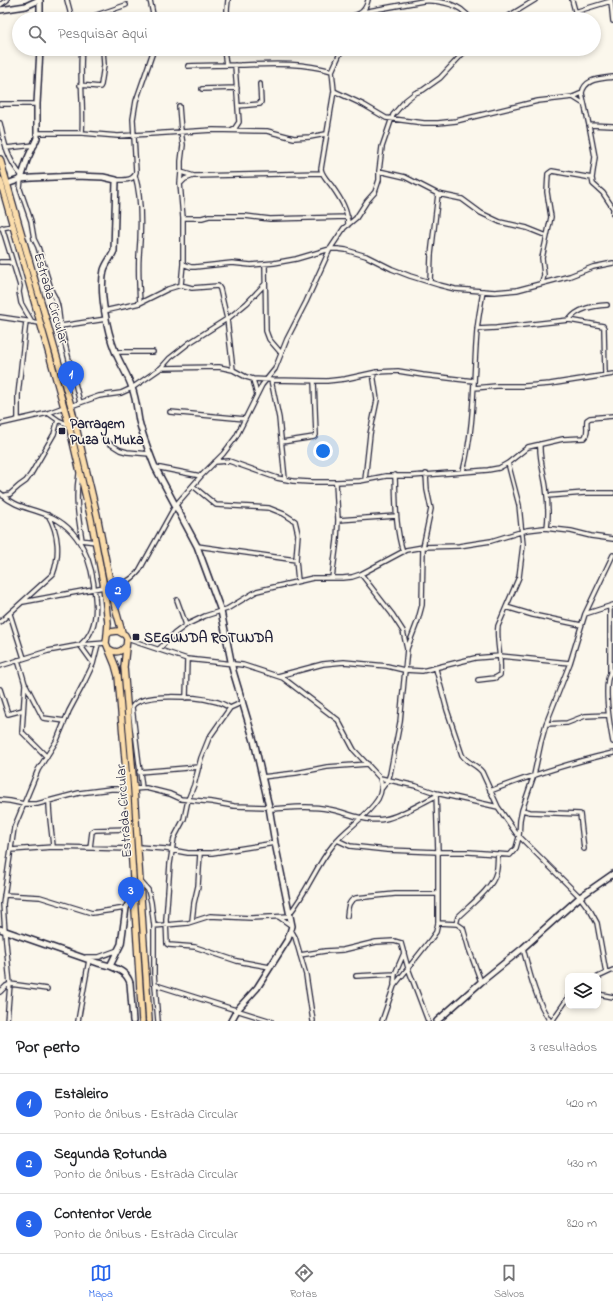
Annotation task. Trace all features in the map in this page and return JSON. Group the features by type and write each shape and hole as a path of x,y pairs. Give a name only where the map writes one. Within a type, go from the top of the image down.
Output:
{"main road":[{"name":"Estrada Circular","path":"0,158 70,406 97,515 115,607 122,632"},
{"name":"Estrada Circular","path":"0,180 64,406 80,470 96,542 104,587 108,623 107,635"},
{"path":"114,631 122,632 127,639 126,647 123,650 116,652 109,649 106,643 107,635 114,631"},
{"name":"Estrada Circular","path":"126,647 124,667 134,790 149,1021"},
{"name":"Estrada Circular","path":"109,649 118,676 128,792 142,1021"}],"street":[{"path":"0,5 8,0"},
{"path":"0,10 26,6 40,0 40,12"},
{"path":"67,0 70,12"},
{"path":"150,0 153,12"},
{"path":"227,12 228,0"},
{"path":"363,12 368,0"},
{"path":"363,12 430,0 459,8 464,12"},
{"path":"515,12 535,0"},
{"path":"572,0 575,10 578,11 611,1 613,21"},
{"path":"106,12 126,5"},
{"path":"40,56 37,104 38,133 35,145 27,160 21,178 20,189 31,221 34,240 38,247 60,312 61,326 80,403"},
{"path":"82,56 80,84 83,105 82,133"},
{"path":"80,84 101,85 104,65 103,56"},
{"path":"140,303 140,227 138,183 135,175 137,166 133,119 136,100 152,56"},
{"path":"225,56 226,64"},
{"path":"339,56 332,71 334,91 321,169 341,202 348,217 348,225"},
{"path":"111,586 125,583 133,578 139,571 175,506 201,476 223,454 236,437 262,385 269,380 275,369 281,353 330,249 375,192 379,180 382,147 392,119 401,105 415,93 423,90 440,78 460,56"},
{"path":"188,66 278,63 319,67 332,71"},
{"path":"230,130 235,128 239,122 235,65"},
{"path":"613,77 590,81 583,88 582,92 595,153 592,178 594,185 603,194 613,209 613,214"},
{"path":"238,106 260,104 260,84"},
{"path":"202,89 237,88"},
{"path":"334,91 386,118 424,123 456,121 531,103 573,97 582,92"},
{"path":"573,97 584,104"},
{"path":"0,104 37,104"},
{"path":"180,106 183,145 180,184 183,218 183,264 181,285"},
{"path":"0,123 6,148 12,163 21,178"},
{"path":"589,125 613,126"},
{"path":"38,133 82,133 112,136 230,130 267,131 294,138 326,134"},
{"path":"6,148 35,145"},
{"path":"379,171 406,177 438,194 462,199 481,213 500,222 527,228 547,236"},
{"path":"542,283 544,275 542,258 551,217 547,192 548,174 552,171 592,178"},
{"path":"181,172 194,176"},
{"path":"180,184 184,179 194,176 322,172"},
{"path":"7,184 21,178 76,176 103,177 116,180 131,179 135,175"},
{"path":"116,180 114,251 108,259 102,282 104,311 109,334 132,388 139,421 155,467 197,546 221,611 231,663 254,741 269,808 290,915 291,928 306,975 313,1021"},
{"path":"430,282 431,255 438,194"},
{"path":"183,218 202,218 209,216 270,218 348,217"},
{"path":"13,226 1,228 20,286 19,292 21,303 32,322"},
{"path":"183,264 191,267 232,263 251,265 265,264 296,260 330,249 346,250 366,256 392,269 430,282 455,289 483,292 517,290 570,276 593,267 613,263"},
{"path":"9,262 12,258"},
{"path":"0,262 9,262 13,264"},
{"path":"265,264 266,331 269,339 281,353"},
{"path":"70,406 99,396 121,393 132,388 161,368 170,358 189,343 227,319 247,303 265,284"},
{"path":"104,311 140,303 168,289 181,285 192,288 218,286 227,319 232,370"},
{"path":"463,471 473,412 477,329 483,292"},
{"path":"568,320 573,314 585,309 607,305"},
{"path":"0,318 40,323"},
{"path":"61,326 106,319"},
{"path":"477,329 568,320 603,326 605,375"},
{"path":"18,420 18,395 26,321"},
{"path":"116,352 153,352"},
{"path":"161,368 220,367 232,370 253,379 269,380 314,381 345,379 373,373 403,371 474,381"},
{"path":"365,480 370,434 377,400 373,373"},
{"path":"474,388 550,384 613,374"},
{"path":"253,379 257,395"},
{"path":"269,380 279,418 283,471 285,479"},
{"path":"282,442 314,437 316,435 314,381"},
{"path":"0,424 48,413 64,406"},
{"path":"170,412 246,419"},
{"path":"48,413 69,425"},
{"path":"215,462 229,461 277,478 304,482 336,482 365,480 395,475 412,476 496,469 508,463 528,447 563,439 584,438 587,434 587,420 590,418 613,416"},
{"path":"2,495 10,494 26,481 54,434 58,420"},
{"path":"104,440 120,450 150,454"},
{"path":"540,444 548,507 547,528"},
{"path":"223,454 229,461"},
{"path":"478,680 498,677 500,673 497,630 520,573 523,545 522,531 516,492 508,463"},
{"path":"155,467 201,476"},
{"path":"80,470 76,495 80,540 89,559 93,574 96,603 95,622 90,634 80,645"},
{"path":"277,478 283,471"},
{"path":"154,926 188,923 210,916 251,918 290,915 303,895 321,861 337,840 361,818 378,798 382,788 388,780 400,722 407,649 422,605 423,547 432,509 427,490 426,474"},
{"path":"395,475 396,516 398,538 402,552"},
{"path":"332,578 338,520 336,482"},
{"path":"193,486 216,505 269,508 295,521 298,540 296,560 298,581"},
{"path":"547,496 585,493 613,493"},
{"path":"2,495 10,502 21,507 47,515 60,521 80,540 96,542"},
{"path":"0,622 53,574 57,564 58,551 52,523 47,515"},
{"path":"338,520 396,516"},
{"path":"159,649 174,634 186,625 200,618 221,611 257,591 313,578 352,577 362,574 402,552 423,547 459,546 491,541 522,531 547,528 613,539"},
{"path":"197,546 296,560"},
{"path":"337,840 350,846 366,848 510,855 516,848 519,837 522,810 534,775 546,724 570,663 585,614 613,555"},
{"path":"362,574 403,631 407,649"},
{"path":"22,602 104,587"},
{"path":"177,600 186,625"},
{"path":"585,614 612,606 612,673 608,677 607,683 608,714 613,742"},
{"path":"506,607 533,615 581,625"},
{"path":"10,614 24,658"},
{"path":"127,639 187,659 243,665 283,678 338,720 354,750 380,778 382,788"},
{"path":"0,666 48,651 80,645 106,643"},
{"path":"7,1021 10,984 2,931 4,895 14,828 38,770 57,740 93,664 98,644"},
{"path":"80,645 87,653 93,664"},
{"path":"277,676 323,664 344,662 422,671 436,669 475,658 500,656 570,663"},
{"path":"186,698 187,659"},
{"path":"18,660 25,684 43,718 65,721"},
{"path":"436,669 444,703 462,755 465,760 478,767 482,772 498,807 519,837 580,897 597,923 606,973"},
{"path":"25,684 22,732 47,757"},
{"path":"0,689 8,714 23,710"},
{"path":"142,788 132,707 135,703 158,697 186,698 214,701 230,708"},
{"path":"243,702 230,708 209,738 188,800 184,819 174,838 171,850 166,926 167,944 195,947 237,961 270,967"},
{"path":"546,724 567,723 585,716 608,714"},
{"path":"490,791 534,775 613,753"},
{"path":"262,777 296,773 327,767 368,764"},
{"path":"139,772 199,766"},
{"path":"380,778 416,786 436,795 498,807"},
{"path":"118,789 127,783"},
{"path":"134,790 142,788 170,794 181,799 234,806 269,808 318,807 361,818 384,819 407,810 436,795"},
{"path":"0,798 24,804 38,804 79,793 118,789 128,792"},
{"path":"394,986 436,932 438,923 436,795"},
{"path":"48,802 53,847"},
{"path":"522,810 530,812 580,814 584,849"},
{"path":"90,848 92,832 95,830 130,830"},
{"path":"138,847 200,853 223,852 275,843"},
{"path":"11,850 53,847 131,849"},
{"path":"192,922 198,886 200,853"},
{"path":"456,924 458,917 482,893 495,877 497,872 498,854"},
{"path":"437,1021 580,897 613,874"},
{"path":"139,879 150,895 154,926 154,974 158,1021"},
{"path":"110,966 119,950 123,935 126,908 134,894"},
{"path":"347,916 351,900 356,898 395,894 437,894"},
{"path":"4,895 40,897 92,913 126,908"},
{"path":"279,917 291,928"},
{"path":"438,923 456,924 464,928 469,949 481,982"},
{"path":"231,1021 236,1010 257,988 288,939 291,928"},
{"path":"2,931 110,966 124,973 130,984 133,1021"},
{"path":"300,955 343,950 369,943 384,941 401,943 408,968 428,1021"},
{"path":"523,948 535,989 546,1016 551,1021 565,1002"},
{"path":"82,958 99,957 119,950"},
{"path":"382,1021 404,953"},
{"path":"78,1021 89,960"},
{"path":"601,976 613,970"},
{"path":"356,976 396,974"},
{"path":"0,992 10,984 47,989"},
{"path":"156,985 271,1021"},
{"path":"601,995 613,997"}],"place":[{"name":"Estaleiro","path":"71,394"},
{"name":"Parragem Puza u Muka","path":"62,431"},
{"name":"Segunda Rotunda","path":"118,610"},
{"name":"SEGUNDA ROTUNDA","path":"136,637"},
{"name":"Contentor Verde","path":"131,910"}]}
